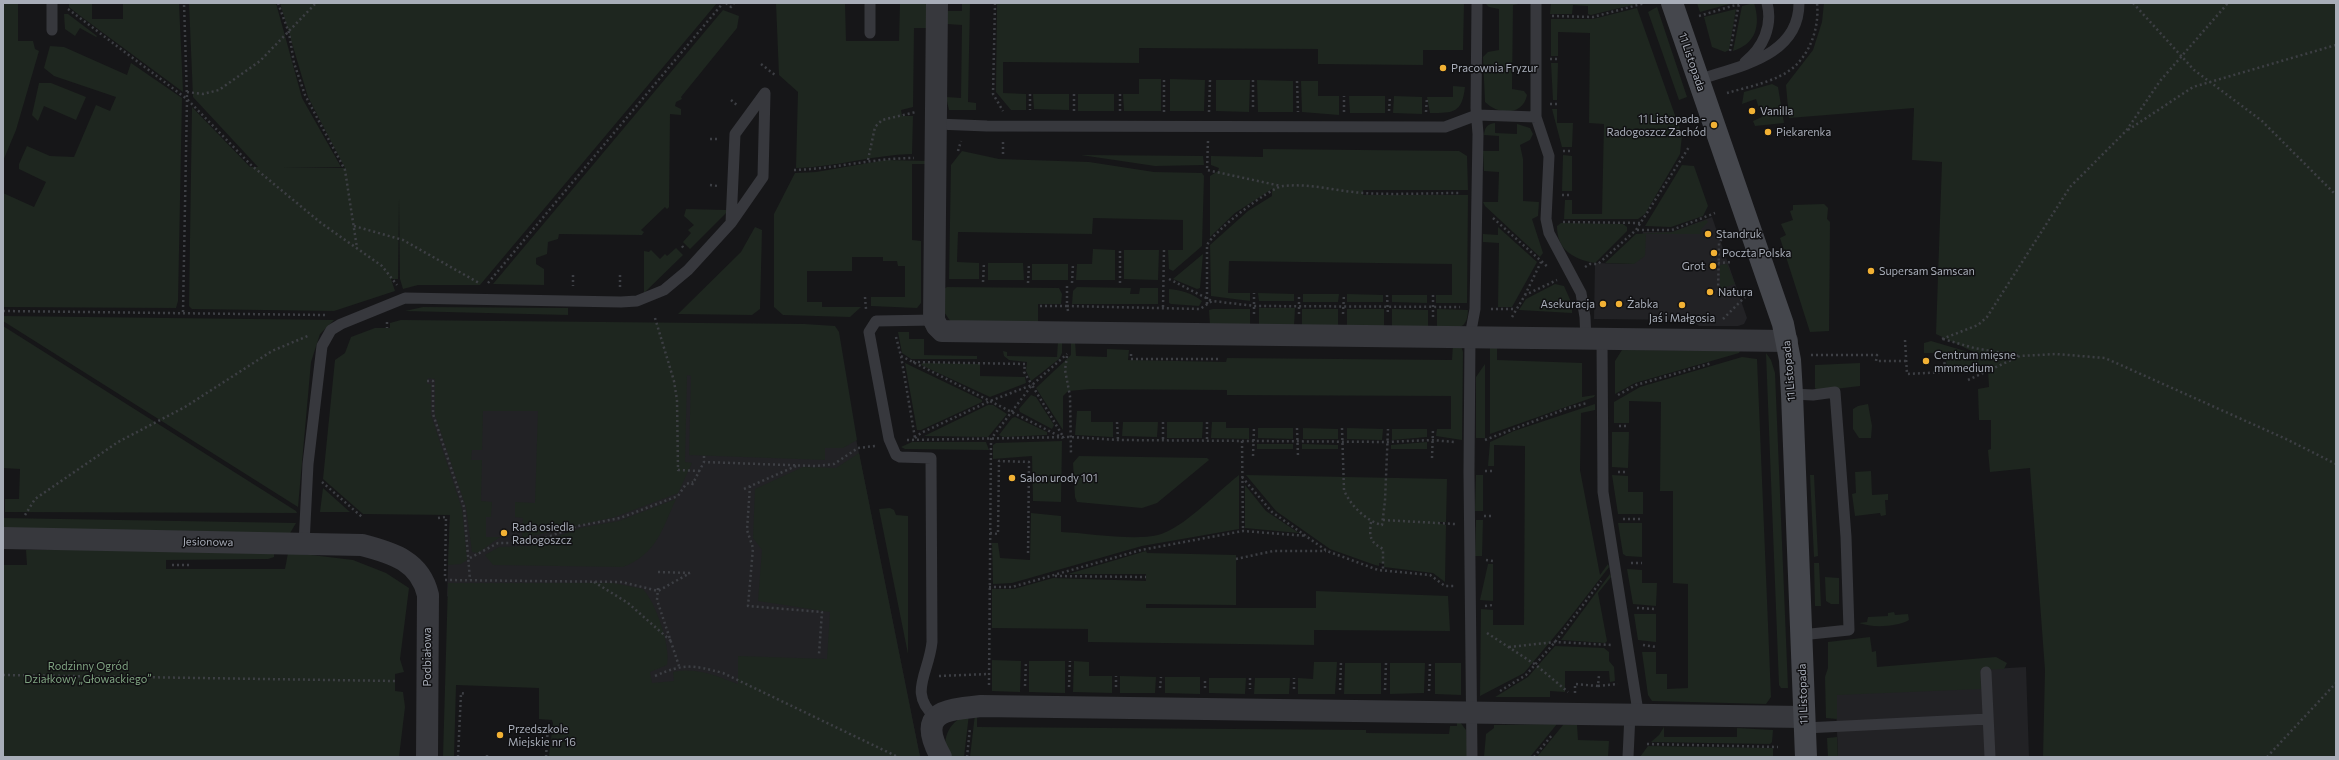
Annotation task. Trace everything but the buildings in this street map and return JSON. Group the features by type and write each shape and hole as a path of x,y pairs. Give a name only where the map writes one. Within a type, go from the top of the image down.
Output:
{"street":[{"path":"937,3 934,320 936,326 942,331 1470,336 1594,340 1787,341"},
{"name":"11 Listopada","path":"1672,3 1765,268 1787,341 1792,394 1806,757"},
{"name":"Jesionowa","path":"3,538 362,545 398,557 409,564"},
{"name":"Podbiałowa","path":"409,564 419,572 425,582 428,595 427,757"},
{"path":"941,757 932,735 936,718 939,714 947,709 981,706 1630,714 1804,722"}],"lane":[{"path":"870,3 870,34"},
{"path":"1472,757 1471,619 1468,586 1470,336 1475,308 1477,3"},
{"path":"1536,3 1536,117 1549,156 1546,219 1549,233 1572,273 1584,305 1594,340 1602,400 1603,492 1637,704 1630,714 1628,757"},
{"path":"1740,66 1755,54 1764,42 1768,24 1766,3"},
{"path":"1698,80 1740,66 1772,53 1786,41 1794,24 1799,3"},
{"path":"52,5 52,30"},
{"path":"304,544 308,464 322,346 331,330 343,322 405,298 621,302 637,300 664,290 718,239 731,223 763,177 766,93 735,134 731,223"},
{"path":"937,124 1003,126 1445,127 1477,115 1536,117"},
{"path":"934,320 876,321 869,332 891,444 896,455 900,457 931,458 932,642 921,687 922,702 925,708 936,718"},
{"path":"1792,394 1813,395 1835,392 1848,590 1849,630 1801,635"},
{"path":"1986,672 1990,757"},
{"path":"1804,722 1988,719"}],"path":[{"path":"183,312 187,98 184,3"},
{"path":"278,3 289,33 294,63 305,95 345,170 358,248"},
{"path":"187,92 203,94 219,90 260,60 289,33 316,3"},
{"path":"354,226 403,240 464,273 484,287 724,3 731,7 734,3"},
{"path":"995,3 993,94 1003,109 1008,113"},
{"path":"1549,16 1593,17 1645,3"},
{"path":"1698,16 1739,3 1730,50"},
{"path":"2133,3 2194,70 2262,121 2336,195"},
{"path":"2228,3 2160,81 2126,131 2070,187 1987,317 1978,325 1942,339 1974,348 2020,356 2056,354 2105,358 2286,439 2336,464"},
{"path":"52,5 67,8 187,98 251,165 321,223 382,266 397,283 398,288"},
{"path":"2126,131 2193,87 2336,45"},
{"path":"1548,52 1548,66"},
{"path":"761,64 775,75"},
{"path":"1164,80 1164,114"},
{"path":"1208,114 1210,80"},
{"path":"1253,80 1253,115"},
{"path":"1297,80 1298,115 1306,115"},
{"path":"1023,113 1030,112 1030,94"},
{"path":"1067,113 1074,114 1074,94"},
{"path":"1120,94 1120,114 1127,114"},
{"path":"1344,96 1344,117"},
{"path":"1390,96 1390,115"},
{"path":"1427,96 1426,116 1428,116"},
{"path":"1550,96 1550,111"},
{"path":"998,110 1003,109"},
{"path":"1003,109 1004,157"},
{"path":"868,160 875,127 882,120 902,114"},
{"path":"1157,114 1172,114"},
{"path":"1201,114 1216,114"},
{"path":"961,147 962,125"},
{"path":"1572,273 1590,264 1598,264 1636,230 1689,146"},
{"path":"1560,158 1560,150 1572,151"},
{"path":"794,170 817,170 885,158 936,159"},
{"path":"1207,170 1282,186 1312,186 1363,193 1468,192 1476,202 1551,270"},
{"path":"1207,305 1207,245 1209,240 1231,218 1282,186"},
{"path":"1560,188 1559,195 1562,200"},
{"path":"1559,195 1572,195"},
{"path":"1636,230 1672,230 1715,213"},
{"path":"1561,214 1561,222 1640,223"},
{"path":"1720,323 1744,295 1718,293 1719,242 1724,235"},
{"path":"1120,250 1120,283"},
{"path":"1163,307 1164,250"},
{"path":"1718,263 1733,262"},
{"path":"983,282 984,263"},
{"path":"1028,283 1029,264"},
{"path":"1072,264 1072,283"},
{"path":"1510,320 1525,295 1561,279 1556,274"},
{"path":"1169,279 1212,301 1255,306 1516,309"},
{"path":"1067,283 1068,332 1065,370 1070,396 1071,455"},
{"path":"865,297 866,309"},
{"path":"1040,306 1163,307 1200,309 1212,301"},
{"path":"3,311 334,315 343,322"},
{"path":"654,318 674,381 678,470 700,471"},
{"path":"884,320 895,334 901,356 915,438"},
{"path":"25,515 35,498 118,442 185,407 272,352 317,332 331,330"},
{"path":"1905,340 1907,374 1945,372 1944,356"},
{"path":"989,688 991,439 1032,385 1067,355"},
{"path":"1810,355 1877,355 1876,361 1907,361"},
{"path":"901,356 1064,438"},
{"path":"1968,380 2020,356"},
{"path":"911,362 1025,364 1024,372 1064,438"},
{"path":"704,462 798,465 834,464 858,448 891,444 915,438 991,439 1070,437 1118,440 1207,441 1483,441 1568,408 1611,399 1636,385 1713,362"},
{"path":"428,381 433,381 433,414 464,507 470,558 470,580"},
{"path":"915,438 920,433 1032,385"},
{"path":"1118,422 1118,440"},
{"path":"1163,422 1163,440"},
{"path":"1207,422 1207,441"},
{"path":"1253,456 1254,428"},
{"path":"1297,428 1298,456"},
{"path":"1342,428 1344,490 1346,497 1371,522 1382,525 1388,429"},
{"path":"1432,458 1433,429"},
{"path":"1242,440 1243,532"},
{"path":"692,485 704,462 704,456"},
{"path":"990,533 998,534 999,461 1029,462 1028,556"},
{"path":"744,488 798,465"},
{"path":"1487,471 1494,471"},
{"path":"1242,477 1272,512 1326,550 1382,570 1430,575 1445,586 1468,586"},
{"path":"320,480 362,517"},
{"path":"470,558 498,543 531,543 578,526 620,518 678,496 686,484 694,481"},
{"path":"750,486 747,530 753,548 748,606 822,612 819,654"},
{"path":"1383,520 1463,524 1469,516"},
{"path":"1616,519 1643,519"},
{"path":"1371,522 1369,535 1372,544 1383,549 1382,570"},
{"path":"989,587 1012,587 1141,550 1243,532 1307,536"},
{"path":"1236,559 1273,550 1326,550"},
{"path":"1495,694 1526,675 1536,665 1609,570 1624,564 1642,563"},
{"path":"445,580 622,582 658,589 690,573 658,572"},
{"path":"1051,576 1146,577"},
{"path":"593,581 628,603 671,641"},
{"path":"658,589 657,600 679,666"},
{"path":"1631,608 1656,609"},
{"path":"1471,619 1490,636 1536,665 1571,695"},
{"path":"1509,647 1555,642 1656,647"},
{"path":"1339,710 1341,662"},
{"path":"1384,711 1386,663"},
{"path":"1430,663 1430,711"},
{"path":"656,676 679,666 701,667 723,673 898,757"},
{"path":"924,677 989,674"},
{"path":"3,675 395,681"},
{"path":"1575,700 1575,684 1598,686 1599,676"},
{"path":"2267,757 2336,683"},
{"path":"458,757 461,693 466,694"},
{"path":"546,757 548,725"},
{"path":"1647,744 1778,747"},
{"path":"487,752 487,757"}],"shaded area":[{"path":"1712,217 1747,318 1744,324 1738,326 1699,326 1691,320 1594,319 1595,263 1634,264 1643,232 1672,232"},
{"path":"375,328 834,329 920,757 649,757 447,596 450,510"},
{"path":"2026,667 2029,757 1838,757 1835,678"}],"green space":[{"path":"3,3 18,3 18,41 33,41 35,49 39,51 16,130 3,161"},
{"path":"92,3 92,19 123,19 123,3 179,3 183,92 69,7 69,4"},
{"path":"189,3 276,3 302,98 341,167 282,167 345,168 308,97 280,3 717,3 480,285 418,285 403,289 400,279 399,199 398,279 391,279 395,291 334,311 192,309 189,306 192,107 250,167 258,167 193,97"},
{"path":"776,3 845,3 846,41 899,41 900,3 929,3 929,28 914,28 913,107 901,110 902,116 913,116 912,154 883,156 826,166 796,168 798,92 779,75"},
{"path":"962,3 970,3 968,102 976,103 976,110 949,110 946,97 961,98 962,25 947,24 947,11 962,11"},
{"path":"997,3 1464,3 1463,50 1423,50 1423,65 1318,64 1318,49 1139,48 1139,63 1003,62 1003,93 1026,94 1026,110 1011,110 996,92"},
{"path":"1485,3 1524,3 1513,5 1512,89 1524,91 1527,95 1525,102 1521,107 1515,110 1503,111 1490,106 1485,102 1483,57 1488,52 1499,50 1499,9 1489,7"},
{"path":"1551,3 1636,4 1591,15 1588,14 1588,6 1573,5 1572,14 1550,14"},
{"path":"1697,3 1733,3 1700,12"},
{"path":"1754,3 1757,19 1755,33 1747,44 1733,51 1742,6"},
{"path":"1824,3 2336,3 2336,757 2043,757 2045,670 2030,468 1990,472 1988,450 1991,449 1991,420 1979,420 1978,389 1989,387 1988,369 1947,374 1946,353 1924,353 1924,343 1931,341 1982,356 1936,334 1942,162 1912,160 1914,108 1789,118 1786,85 1813,50 1822,22"},
{"path":"1657,7 1687,97 1679,100 1648,12"},
{"path":"1637,8 1682,135 1680,154 1645,214 1638,219 1564,219 1565,200 1572,200 1572,214 1602,214 1604,124 1589,123 1590,33 1558,32 1558,56 1551,56 1551,19 1593,19"},
{"path":"1736,9 1729,50 1725,52 1712,47 1704,17"},
{"path":"723,10 739,16 737,28 681,97 682,99 676,102 675,106 681,109 681,115 670,114 669,207 667,209 665,207 641,230 644,232 642,235 559,234 558,239 548,242 547,254 536,258 536,264 544,269 544,285 493,284"},
{"path":"64,14 68,14 97,36 96,37 80,28 75,36 65,29"},
{"path":"50,46 64,47 127,75 131,63 182,98 178,301 176,308 3,307 3,193 34,207 46,182 19,169 19,164 27,146 50,156 74,157 96,105 110,111 116,97 54,76 44,68"},
{"path":"1551,63 1558,63 1557,100 1553,100"},
{"path":"1139,79 1161,79 1161,111 1124,111 1123,94 1139,94"},
{"path":"1170,79 1205,80 1204,111 1170,111"},
{"path":"1216,80 1250,80 1249,112 1216,111"},
{"path":"1257,80 1293,81 1293,112 1258,112"},
{"path":"1301,81 1318,81 1318,96 1339,96 1339,115 1302,112"},
{"path":"39,83 51,83 86,97 76,120 44,106 38,121 32,115"},
{"path":"1772,84 1778,87 1784,123 1755,126 1753,121 1762,117 1756,99 1742,104 1744,92"},
{"path":"1453,86 1465,87 1464,96 1459,107 1451,112 1430,113 1427,97 1453,97"},
{"path":"1033,94 1069,94 1069,110 1034,109"},
{"path":"1078,94 1114,94 1114,111 1078,111"},
{"path":"1349,96 1385,96 1385,113 1350,113"},
{"path":"1394,96 1422,97 1422,114 1393,113"},
{"path":"1552,109 1557,109 1557,123 1573,123 1572,147 1562,147"},
{"path":"1495,123 1495,133 1517,134 1517,124 1530,128 1533,134 1530,140 1520,145 1523,159 1523,201 1539,202 1538,216 1532,219 1543,253 1540,257 1485,206 1483,202 1498,202 1499,172 1484,171 1483,151 1499,151 1499,136 1484,135 1487,126"},
{"path":"1263,149 1459,151 1467,156 1468,190 1363,190 1363,195 1468,195 1467,303 1436,303 1436,295 1452,295 1452,264 1229,261 1228,293 1250,293 1250,301 1211,296 1210,245 1248,211 1272,196 1272,189 1235,213 1210,237 1210,176 1218,171 1219,168 1211,165 1211,156 1263,157"},
{"path":"962,151 999,159 1089,162 1154,172 1202,173 1204,176 1202,246 1173,271 1169,269 1168,250 1183,250 1183,220 1093,218 1092,234 958,232 957,262 979,263 979,279 949,279 951,165"},
{"path":"1081,155 1203,156 1204,165 1155,166"},
{"path":"1563,155 1572,156 1572,191 1562,191"},
{"path":"886,160 928,161 928,164 912,164 912,240 921,241 921,303 917,308 871,306 871,297 905,297 905,266 898,266 897,261 883,261 883,257 852,257 852,271 807,271 807,302 822,302 822,307 861,307 850,317 783,315 774,307 774,214 795,173 816,172"},
{"path":"1682,165 1694,166 1708,206 1703,216 1671,227 1645,226"},
{"path":"1824,204 1828,208 1827,219 1830,222 1829,331 1810,332 1780,238 1786,235 1781,224 1793,220 1790,211 1793,210 1793,205"},
{"path":"686,209 727,210 726,213 690,249 683,242 691,233 688,230 694,225 684,216"},
{"path":"1706,220 1708,222 1701,229 1701,234 1646,234 1645,256 1634,264 1605,263 1636,234 1672,232"},
{"path":"1561,223 1623,224 1627,227 1627,231 1595,263 1573,256 1563,247 1558,234 1557,226"},
{"path":"755,227 762,230 760,309 752,315 678,314 741,252"},
{"path":"1498,227 1537,262 1512,307 1498,307 1499,243 1483,242 1483,234 1498,235"},
{"path":"676,248 683,255 644,293 644,251 649,252 651,250 660,259 665,254 667,256"},
{"path":"1093,249 1115,250 1115,280 1076,280 1077,264 1092,264"},
{"path":"1124,250 1159,250 1158,280 1124,279"},
{"path":"1203,254 1200,288 1197,289 1173,279"},
{"path":"988,263 1023,263 1024,280 988,280"},
{"path":"1032,264 1068,264 1068,280 1032,280"},
{"path":"1727,264 1735,284 1720,289 1720,265"},
{"path":"1555,284 1564,286 1572,304 1572,313 1519,310 1526,299"},
{"path":"947,287 1059,288 1062,294 1061,304 1038,304 1038,324 951,322 944,312 944,289"},
{"path":"1077,287 1131,288 1130,294 1139,294 1140,288 1158,288 1158,304 1072,304 1073,291"},
{"path":"1169,289 1186,292 1202,301 1199,306 1171,304 1169,303"},
{"path":"1258,293 1294,294 1294,301 1259,301"},
{"path":"1303,294 1339,294 1338,302 1303,302"},
{"path":"1347,294 1383,295 1383,302 1347,302"},
{"path":"1392,295 1427,295 1427,303 1392,302"},
{"path":"423,307 568,308 568,315 405,311"},
{"path":"1259,308 1295,308 1294,327 1259,326"},
{"path":"1250,309 1250,326 1210,325 1209,310"},
{"path":"1302,309 1338,309 1338,327 1302,327"},
{"path":"1347,309 1384,309 1384,327 1347,327"},
{"path":"1392,309 1428,310 1428,328 1392,328"},
{"path":"1437,309 1468,310 1467,317 1463,325 1459,327 1437,328"},
{"path":"3,316 334,320 320,334 311,362 298,507 3,321"},
{"path":"401,320 804,324 835,326 839,332 857,440 843,448 825,448 825,460 689,455 691,376 687,375 685,462 692,463 678,493 615,517 522,538 523,518 515,517 515,502 535,503 538,411 483,411 482,450 472,450 471,460 482,460 481,501 492,502 491,517 486,517 486,537 500,537 478,553 472,552 466,507 435,415 435,379 428,378 427,384 431,384 431,415 462,509 467,560 461,564 448,565 450,515 363,514 323,479 335,360 345,353 351,337 375,328 390,328 390,323"},
{"path":"3,326 297,513 5,512 5,499 19,499 20,469 3,468"},
{"path":"898,332 909,332 909,339 924,339 924,355 977,356 977,359 911,359 902,353"},
{"path":"1058,341 1062,341 1062,353 1059,359 1031,381 1026,371 1027,362 1009,360 1004,356 1003,351 1007,352 1007,356 1057,357"},
{"path":"1071,341 1075,341 1076,356 1107,357 1107,349 1129,350 1128,360 1226,362 1227,358 1452,360 1453,344 1461,346 1463,352 1462,440 1436,436 1437,429 1451,429 1451,396 1227,395 1227,390 1091,389 1068,391 1063,396 1063,430 1036,388 1071,355"},
{"path":"1490,344 1497,344 1497,360 1582,363 1582,397 1595,395 1594,397 1490,434"},
{"path":"1622,350 1740,351 1739,353 1635,383 1615,394 1615,361"},
{"path":"1766,353 1771,360 1775,373 1788,688 1781,688 1779,685"},
{"path":"1742,357 1757,359 1771,697 1766,704 1652,701 1648,695 1642,652 1656,652 1656,674 1667,674 1667,689 1688,688 1688,584 1673,583 1673,491 1660,491 1661,402 1629,401 1629,423 1614,423 1614,402 1640,387"},
{"path":"905,363 982,400 982,402 921,430 917,430"},
{"path":"922,363 980,364 980,376 1025,377 1026,383 990,397 921,365"},
{"path":"1860,363 1860,386 1818,391 1815,388 1815,365"},
{"path":"1485,364 1485,438 1476,438 1476,377"},
{"path":"1031,395 1036,397 1054,425 1052,429 1020,412 1019,409"},
{"path":"1595,404 1595,410 1581,413 1580,470 1600,575 1608,564 1609,567 1524,673 1480,696 1481,609 1493,610 1493,625 1524,625 1525,446 1494,445 1494,466 1488,466 1490,442 1514,431"},
{"path":"1868,404 1872,426 1871,438 1859,438 1853,429 1853,409 1858,406"},
{"path":"988,405 993,405 1007,414 988,437 924,436"},
{"path":"1077,411 1091,411 1091,422 1113,422 1113,437 1075,435"},
{"path":"1015,417 1047,432 1047,435 1003,437 999,435 1012,418"},
{"path":"1123,422 1158,422 1157,437 1122,436"},
{"path":"1167,422 1203,422 1202,438 1167,438"},
{"path":"1212,422 1226,422 1226,428 1249,428 1249,439 1211,438"},
{"path":"1258,428 1293,428 1293,439 1258,438"},
{"path":"1303,428 1338,429 1338,439 1303,439"},
{"path":"1347,428 1383,429 1382,440 1347,439"},
{"path":"1392,429 1427,429 1427,437 1392,440"},
{"path":"1612,432 1629,432 1628,468 1612,467"},
{"path":"1062,441 1061,502 1033,501 1032,456 993,459 993,445 996,443"},
{"path":"912,442 986,442 989,450 905,449 901,447"},
{"path":"1427,442 1427,449 1391,449 1391,445"},
{"path":"1257,444 1293,444 1293,449 1257,449"},
{"path":"1302,444 1338,445 1338,449 1302,449"},
{"path":"859,453 920,757 549,756 553,723 552,720 539,719 539,688 456,685 454,757 443,757 448,583 613,583 643,589 653,604 657,614 665,637 668,657 667,665 650,672 652,683 674,681 673,672 698,671 738,684 738,656 827,659 830,612 758,601 762,550 753,538 755,489 803,467 836,468"},
{"path":"1079,456 1207,458 1209,460 1157,503 1142,508 1077,502 1075,497 1073,463"},
{"path":"1871,471 1872,495 1888,494 1888,500 1885,500 1886,515 1881,516 1880,513 1855,516 1852,494 1856,493 1855,472"},
{"path":"1239,475 1239,529 1142,546 1012,583 993,584 992,543 998,543 1000,558 1030,560 1031,513 1061,516 1061,532 1123,537 1148,537 1168,531 1189,518"},
{"path":"1246,475 1447,479 1446,522 1438,522 1446,525 1445,582 1433,573 1384,567 1384,564 1379,563 1379,566 1330,549 1276,511"},
{"path":"1476,475 1483,475 1483,511 1475,511"},
{"path":"1612,475 1628,476 1628,492 1643,492 1643,514 1618,514"},
{"path":"1810,475 1814,475 1818,556 1814,557"},
{"path":"1245,485 1266,511 1299,533 1245,528"},
{"path":"323,488 350,512 320,512"},
{"path":"676,499 662,530 651,548 634,562 623,567 493,565 485,555 499,547 533,546 580,528 619,521"},
{"path":"890,508 894,510 896,515 908,516 908,654 879,509"},
{"path":"3,518 296,523 289,535 3,530"},
{"path":"1476,520 1483,520 1482,556 1475,556"},
{"path":"1618,523 1642,523 1642,557 1626,556 1623,554"},
{"name":"Rodzinny Ogród Działkowy „Głowackiego”","path":"106,549 274,552 274,557 268,559 166,560 166,569 285,569 288,553 353,560 386,573 409,588 400,659 404,672 395,674 395,691 403,692 405,707 399,757 3,757 3,565 27,565 26,550"},
{"path":"1146,551 1147,553 1236,555 1236,605 1146,604 1146,608 1316,608 1316,591 1448,596 1450,631 1314,630 1314,645 1088,642 1088,629 992,628 992,589 1014,589 1053,578 1146,581 1146,574 1068,574"},
{"path":"1814,563 1819,563 1821,606 1815,606"},
{"path":"1488,564 1493,564 1493,601 1480,600"},
{"path":"1627,569 1642,570 1642,583 1657,583 1656,606 1633,604"},
{"path":"1610,574 1611,577 1598,593 1607,641 1605,643 1561,640"},
{"path":"1825,577 1839,578 1839,604 1831,604 1826,601"},
{"path":"1894,612 1895,615 1908,614 1909,620 1898,624 1884,626 1871,626 1859,623 1867,622 1868,617 1888,616 1888,613"},
{"path":"1634,614 1656,614 1656,642 1638,640"},
{"path":"1870,637 1872,652 1876,651 1877,667 1996,657 2007,663 2004,669 1980,670 1981,689 1837,695 1837,719 1826,718 1825,677 1828,668 1828,642"},
{"path":"1555,646 1604,648 1609,652 1609,661 1614,667 1615,681 1610,682 1609,671 1565,671 1565,692 1550,691 1550,697 1495,697 1528,677"},
{"path":"992,660 1021,661 1020,692 992,691"},
{"path":"1029,661 1065,661 1065,693 1029,692"},
{"path":"1074,661 1089,662 1089,676 1112,676 1112,693 1073,692"},
{"path":"1314,662 1337,662 1335,694 1298,694 1298,678 1313,679"},
{"path":"1345,663 1381,663 1381,694 1344,694"},
{"path":"1390,663 1425,663 1424,693 1390,694"},
{"path":"1435,663 1461,663 1461,695 1435,694"},
{"path":"1120,676 1156,677 1155,693 1120,693"},
{"path":"1165,677 1200,677 1200,694 1165,693"},
{"path":"1209,678 1246,678 1245,694 1209,693"},
{"path":"1255,678 1290,678 1289,694 1254,694"},
{"path":"977,713 977,727 1366,730 1366,733 1449,734 1450,726 1457,726 1457,718 1466,730 1468,757 970,757 975,714"},
{"path":"969,714 964,757 948,757 945,743 946,736 952,725 957,720"},
{"path":"1557,724 1530,757 1484,757 1486,734 1494,728 1494,725"},
{"path":"1563,725 1577,725 1578,740 1609,741 1608,757 1537,757"},
{"path":"1664,727 1664,737 1737,737 1737,728 1773,730 1772,742 1770,744 1651,742 1659,735"},
{"path":"1837,737 1838,757 1828,757 1827,738"},
{"path":"1648,746 1773,748 1773,757 1640,757"}],"place":[{"name":"Pracownia Fryzur","path":"1443,68"},
{"name":"Vanilla","path":"1752,111"},
{"name":"11 Listopada - Radogoszcz Zachód","path":"1714,125"},
{"name":"Piekarenka","path":"1768,132"},
{"name":"Standruk","path":"1708,234"},
{"name":"Poczta Polska","path":"1714,253"},
{"name":"Grot","path":"1713,266"},
{"name":"Supersam Samscan","path":"1871,271"},
{"name":"Natura","path":"1710,292"},
{"name":"Asekuracja","path":"1603,304"},
{"name":"Żabka","path":"1619,304"},
{"name":"Jaś i Małgosia","path":"1682,305"},
{"name":"Centrum mięsne mmmedium","path":"1926,361"},
{"name":"Salon urody 101","path":"1012,478"},
{"name":"Rada osiedla Radogoszcz","path":"504,533"},
{"name":"Przedszkole Miejskie nr 16","path":"500,735"}]}
